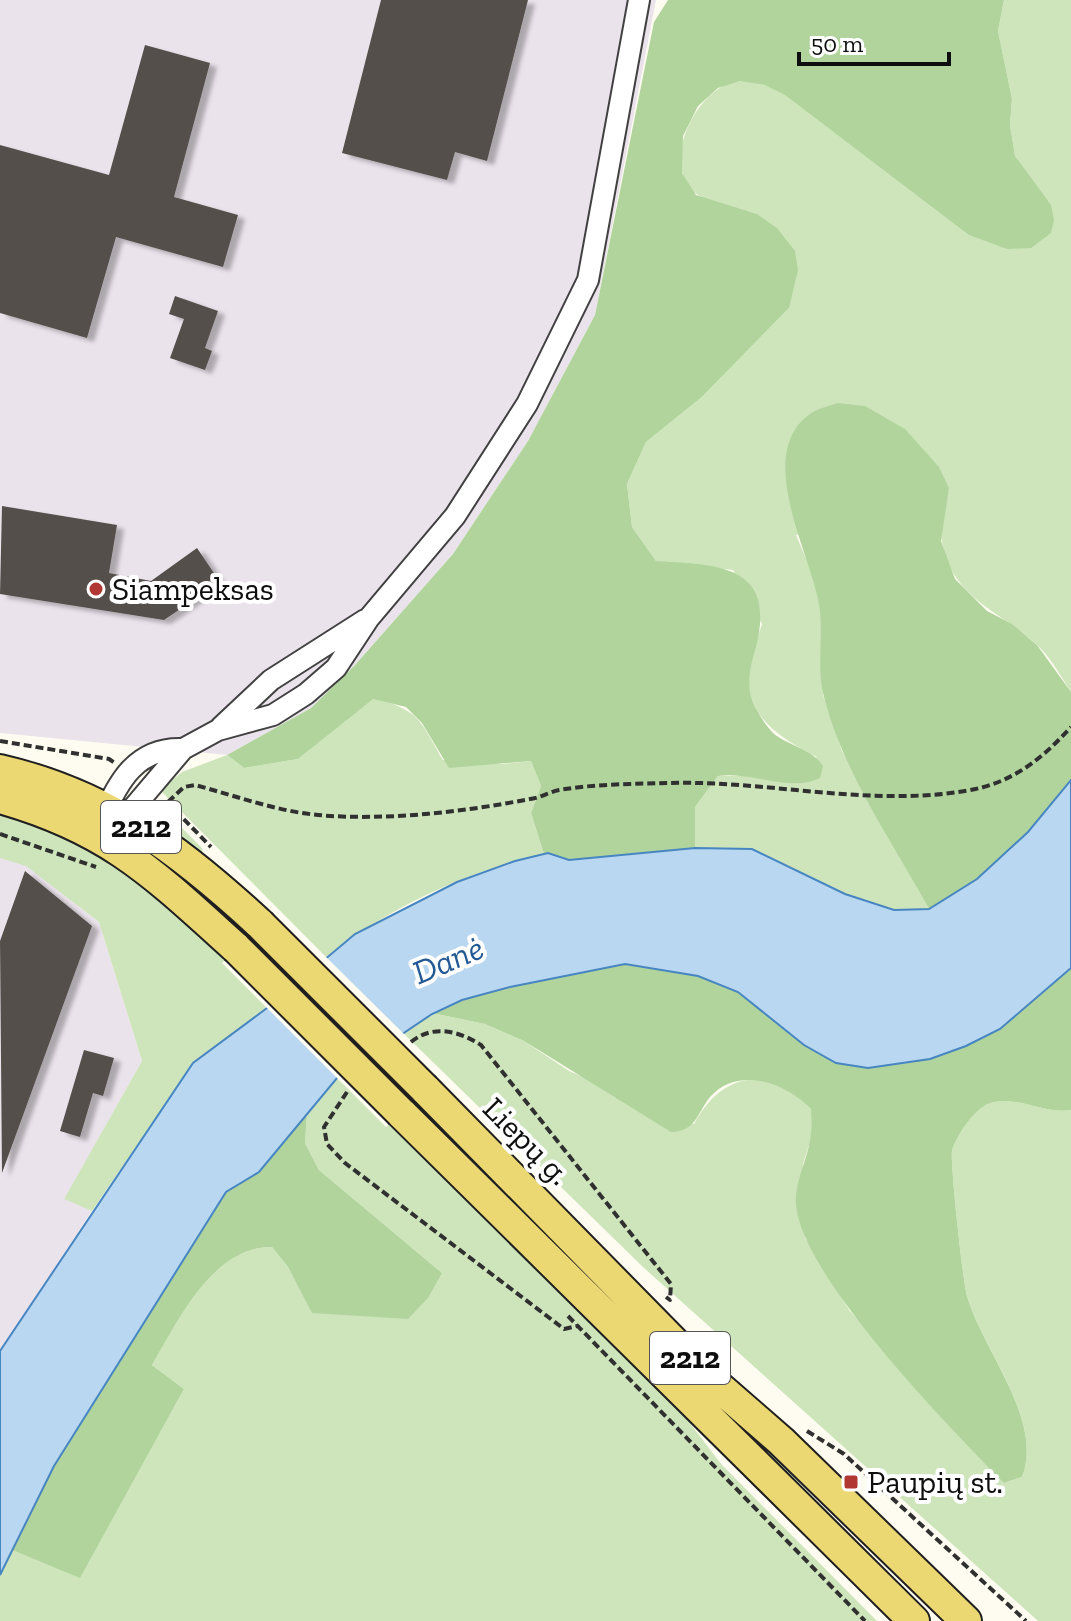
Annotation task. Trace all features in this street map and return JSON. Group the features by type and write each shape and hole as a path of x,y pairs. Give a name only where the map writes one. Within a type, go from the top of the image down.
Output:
{"main road":[{"name":"Liepų g.","path":"0,770 51,782 109,824 199,869 260,924 711,1380 791,1451 966,1621"},
{"name":"Liepų g.","path":"0,798 109,824 146,867 236,948 914,1621"}],"street":[{"path":"109,824 125,773 154,752 183,749 218,730 273,715 306,694 336,668 369,618 455,516 527,404 588,280 639,0"},
{"path":"218,730 271,680 369,618"},
{"path":"109,824 150,790 183,749"}],"path":[{"path":"150,790 168,802 184,787 195,785 281,810 365,817 521,801 557,791 667,783 706,783 821,794 966,791 1005,779 1041,759 1071,727"},
{"path":"0,741 109,759 125,773"},
{"path":"0,834 106,871"},
{"path":"670,1300 680,1311"},
{"path":"567,1315 865,1621"},
{"path":"801,1427 844,1454 1026,1621"}],"shaded area":[{"path":"0,0 656,0 595,315 528,441 453,554 355,665 311,708 227,755 0,733"},
{"path":"0,858 26,865 99,922 142,1061 65,1198 92,1211 0,1351"}],"green space":[{"path":"668,0 1004,0 998,31 1012,99 1010,125 1015,156 1051,205 1054,220 1051,233 1031,248 1007,249 969,235 785,95 765,85 740,81 718,88 698,106 683,136 682,173 696,195 757,214 777,228 795,251 798,270 789,308 702,397 646,442 627,484 632,527 656,561 720,568 737,574 750,584 758,599 760,620 750,677 752,700 774,734 819,761 823,766 820,778 783,783 744,776 718,776 695,807 695,848 569,860 544,854 531,813 541,786 531,761 449,768 422,723 406,707 373,699 298,759 244,768 227,755 311,708 355,665 453,554 528,441 595,315 654,22"},
{"path":"1004,0 1071,0 1071,692 1040,648 978,601 956,577 947,561 941,536 949,488 796,535 813,575 821,611 823,695 842,751 929,909 894,910 845,894 752,849 695,848 695,807 718,776 759,776 817,757 769,726 753,703 749,690 750,668 762,624 733,570 656,561 632,527 627,484 646,442 702,397 789,308 757,214 704,198 686,183 681,166 682,148 687,129 697,111 725,85 741,81 765,85 1029,178 1015,156 1010,125 1012,99 998,31"},
{"path":"838,403 865,406 905,429 939,467 949,488 941,541 955,579 987,611 1012,624 1037,645 1071,692 1071,780 1028,832 977,879 929,909 843,752 821,684 820,608 789,500 787,451 794,431 810,414"},
{"path":"373,698 401,707 417,718 443,760 502,764 531,761 541,786 531,813 544,854 486,870 429,894 375,923 327,958 160,790 182,772 227,755 244,768 298,759"},
{"path":"160,806 202,848 203,855 164,824"},
{"path":"0,814 65,836 123,870 229,956 222,963 267,1008 193,1063 92,1211 64,1199 142,1061 99,922 26,866 0,858"},
{"path":"625,964 698,976 738,992 804,1045 836,1063 966,1046 1000,1029 1071,968 1071,1110 1050,1110 1007,1101 988,1104 966,1124 952,1151 957,1223 967,1296 1009,1386 1025,1432 1027,1455 1022,1477 1004,1483 980,1459 882,1351 824,1271 804,1235 796,1205 811,1128 811,1109 801,1100 762,1081 734,1082 721,1087 710,1097 686,1129 671,1132 524,1041 485,1024 432,1013 479,995"},
{"path":"432,1013 485,1024 524,1041 569,1071 694,1124 718,1093 747,1080 763,1080 779,1085 795,1095 811,1109 811,1139 803,1164 805,1238 849,1310 1004,1483 1022,1477 1027,1455 1025,1432 1009,1385 967,1296 957,1223 952,1151 966,1124 988,1104 1007,1101 1050,1110 1071,1110 1071,1621 1038,1621 644,1268 402,1032"},
{"path":"337,1078 386,1127 392,1122 659,1383 722,1465 877,1621 0,1621 0,1575 12,1550 80,1577 184,1389 152,1365 186,1308 215,1272 251,1250 272,1247 288,1267 313,1313 442,1273 319,1170 305,1143 307,1111"},
{"path":"415,1099 798,1482 794,1486 408,1106"},
{"path":"307,1111 305,1143 319,1170 442,1273 428,1298 408,1319 312,1313 288,1267 272,1247 251,1250 232,1259 200,1289 152,1365 184,1389 80,1578 12,1550 54,1466 226,1192 259,1172"}],"water":[{"name":"Danė","path":"1071,780 1071,968 1000,1029 966,1046 930,1059 868,1068 836,1063 804,1045 738,992 698,976 625,964 462,1000 432,1014 337,1078 259,1172 226,1192 54,1466 0,1575 0,1351 193,1063 267,1008 355,934 457,882 548,853 569,860 695,848 752,849 845,894 894,910 929,909 977,879 1028,832"}],"pier":[{"path":"324,955 405,1035 340,1081 264,1005"}],"building":[{"path":"381,0 528,0 487,161 455,152 447,180 342,153"},
{"path":"145,45 210,63 174,197 238,215 223,267 116,237 87,338 0,313 0,145 109,175"},
{"path":"175,296 218,311 205,348 212,351 205,370 170,358 184,319 169,314"},
{"path":"2,506 117,525 109,573 151,581 197,548 220,582 164,620 0,594"},
{"path":"25,871 92,926 2,1173 0,941"},
{"path":"84,1050 114,1058 103,1096 93,1093 80,1137 60,1131"}],"place":[{"name":"Siampeksas","path":"96,589"},
{"name":"Paupių st.","path":"851,1482"}]}
